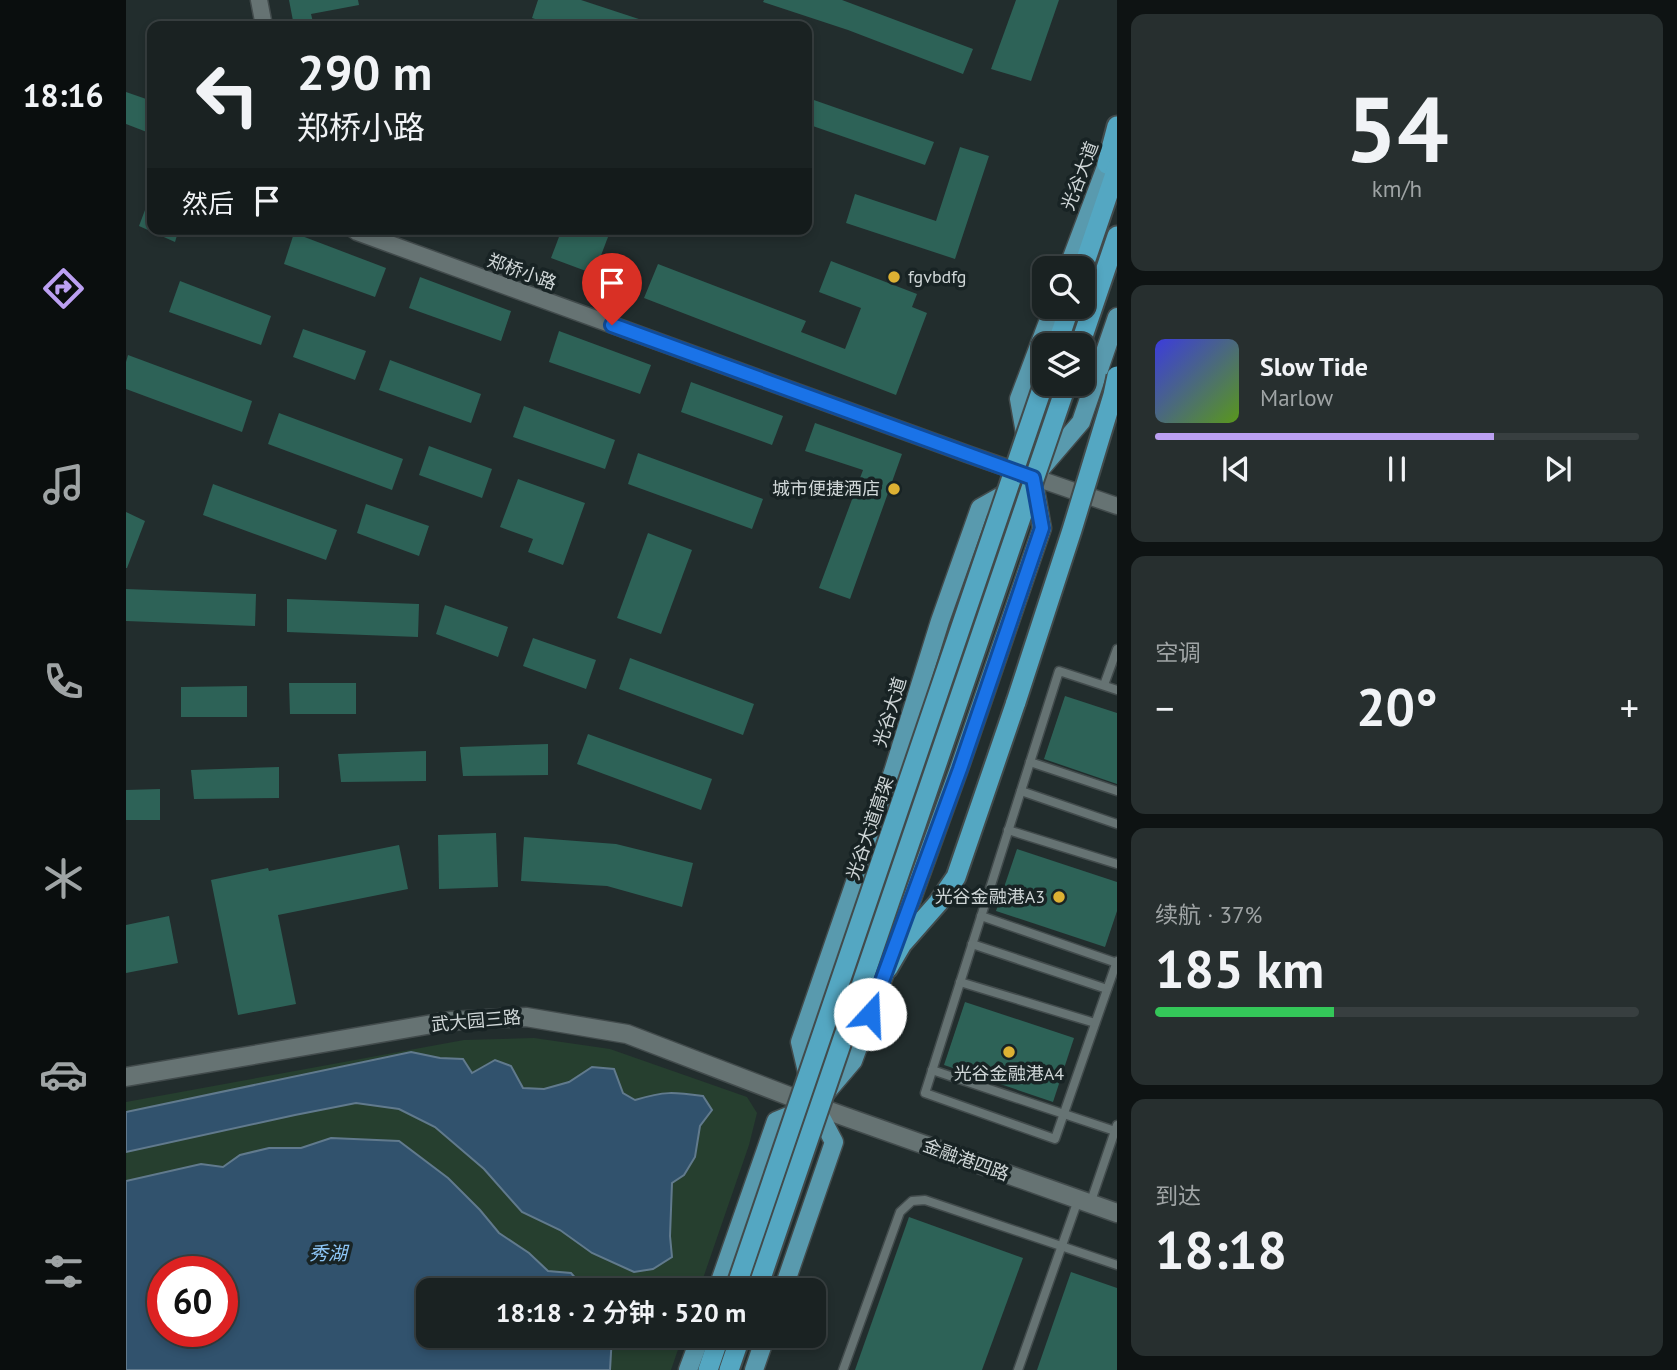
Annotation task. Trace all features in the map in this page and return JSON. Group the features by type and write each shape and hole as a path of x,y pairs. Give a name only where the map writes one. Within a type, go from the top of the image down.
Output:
{"highway":[{"path":"1086,256 1112,166 1117,126"},
{"path":"1084,333 1117,236"},
{"path":"888,968 902,944 938,903 956,877 1072,530 1117,376"},
{"name":"光谷大道高架","path":"739,1278 1040,396"},
{"path":"761,1278 1063,396"},
{"path":"708,1370 716,1348"},
{"path":"729,1370 737,1348"}],"main road":[{"name":"光谷大道","path":"1073,256 1112,166 1117,138"},
{"name":"光谷大道","path":"787,1278 834,1142 815,1106 800,1042 893,772 940,621 980,508 1033,478 1081,422 1117,317"},
{"path":"721,1278 776,1121 815,1106 853,1061 960,769 1042,528 1019,399 1049,319"},
{"path":"688,1370 696,1348"},
{"path":"754,1370 762,1348"}],"street":[{"path":"259,0 263,21"},
{"name":"郑桥小路","path":"366,235 1033,478 1117,506"},
{"name":"武大园三路","path":"126,1077 450,1021 526,1017 627,1034 815,1106"},
{"name":"金融港四路","path":"815,1106 1117,1213"}],"lane":[{"path":"1104,685 1117,649"},
{"path":"981,916 1117,962 1055,1139 925,1093 972,944 981,916 1009,830 1059,671 1117,690"},
{"path":"1030,762 1117,791"},
{"path":"1021,791 1117,824"},
{"path":"1009,830 1117,864"},
{"path":"972,944 1107,989"},
{"path":"960,982 1096,1023"},
{"path":"932,1070 1064,1114 1116,1128 1062,1246 1018,1370"},
{"path":"843,1370 900,1212 912,1201 925,1200 1117,1265"}],"green space":[{"path":"534,1038 610,1049 747,1097 757,1113 749,1145 703,1278 416,1278 416,1348 679,1348 671,1370 126,1370 126,1102 464,1040"}],"water":[{"path":"411,1052 463,1059 472,1073 495,1060 511,1066 523,1088 544,1089 569,1082 592,1067 614,1069 623,1093 635,1100 669,1093 703,1096 712,1110 700,1126 695,1157 684,1175 672,1183 672,1257 653,1269 634,1272 592,1253 560,1230 522,1212 484,1169 435,1127 399,1109 356,1103 126,1152 126,1112"},
{"name":"秀湖","path":"331,1138 399,1141 448,1178 499,1233 529,1253 548,1271 571,1273 575,1278 416,1278 416,1348 611,1348 610,1370 126,1370 126,1181 201,1164 223,1167 240,1155 269,1148 301,1148"}],"building":[{"path":"289,0 358,0 359,5 311,14 313,21 293,21"},
{"path":"538,0 581,0 645,21 541,21 532,18"},
{"path":"842,0 973,49 963,74 848,30 763,2"},
{"path":"1016,0 1059,0 1031,81 991,69"},
{"path":"126,92 147,99 147,132 126,124"},
{"path":"812,99 934,142 925,165 812,126"},
{"path":"960,147 989,156 955,259 846,223 855,194 936,221"},
{"path":"147,205 147,230 139,226"},
{"path":"159,235 177,235 175,242"},
{"path":"293,235 299,235 386,268 375,297 284,264"},
{"path":"560,235 609,235 594,274 551,258"},
{"path":"831,261 917,294 912,307 927,313 896,395 644,298 658,264 806,321 801,332 845,349 861,308 819,292"},
{"path":"420,277 511,311 501,341 409,308"},
{"path":"180,281 271,316 261,345 169,312"},
{"path":"303,329 366,351 355,380 293,357"},
{"path":"559,331 651,365 640,394 549,362"},
{"path":"128,355 252,401 242,432 126,389"},
{"path":"390,360 481,394 471,423 379,390"},
{"path":"691,382 783,416 772,445 681,412"},
{"path":"524,406 615,440 605,469 513,437"},
{"path":"279,413 403,459 392,490 268,444"},
{"path":"815,423 902,454 850,599 819,588 863,470 805,451"},
{"path":"429,446 492,469 482,498 419,475"},
{"path":"638,453 763,499 752,529 628,484"},
{"path":"518,479 585,503 563,565 528,552 533,539 500,527"},
{"path":"213,484 337,530 326,560 203,515"},
{"path":"366,504 429,526 419,556 357,533"},
{"path":"126,512 145,521 127,568 126,568"},
{"path":"648,533 692,550 661,634 617,618"},
{"path":"126,589 256,594 255,626 126,621"},
{"path":"287,599 419,604 418,637 287,632"},
{"path":"445,605 508,627 498,657 436,634"},
{"path":"533,638 596,660 586,689 523,666"},
{"path":"630,658 754,704 743,735 619,689"},
{"path":"289,683 356,683 356,714 290,714"},
{"path":"247,686 247,717 181,717 181,687"},
{"path":"1065,696 1117,713 1117,784 1044,759"},
{"path":"588,734 712,779 701,810 577,764"},
{"path":"548,744 548,775 463,776 460,747"},
{"path":"426,751 426,781 341,782 338,754"},
{"path":"279,767 279,798 194,799 191,770"},
{"path":"160,789 160,820 126,820 126,790"},
{"path":"496,833 498,887 439,889 438,835"},
{"path":"524,837 616,844 693,863 682,907 607,886 521,881"},
{"path":"399,845 408,889 278,915 296,1004 238,1015 211,880"},
{"name":"光谷金融港A3","path":"1017,849 1117,882 1117,911 1105,947 996,911"},
{"path":"169,916 178,963 126,973 126,925"},
{"name":"光谷金融港A4","path":"965,1002 1074,1038 1053,1102 944,1065"},
{"path":"909,1217 1023,1258 982,1370 855,1370"},
{"path":"1071,1272 1117,1288 1117,1370 1037,1370"}],"place":[{"name":"fgvbdfg","path":"894,277"},
{"name":"城市便捷酒店","path":"894,489"},
{"name":"光谷金融港A3","path":"1059,897"},
{"name":"光谷金融港A4","path":"1009,1052"}],"route":[{"path":"612,325 1033,478 1042,528 960,769 870,1014"}]}
